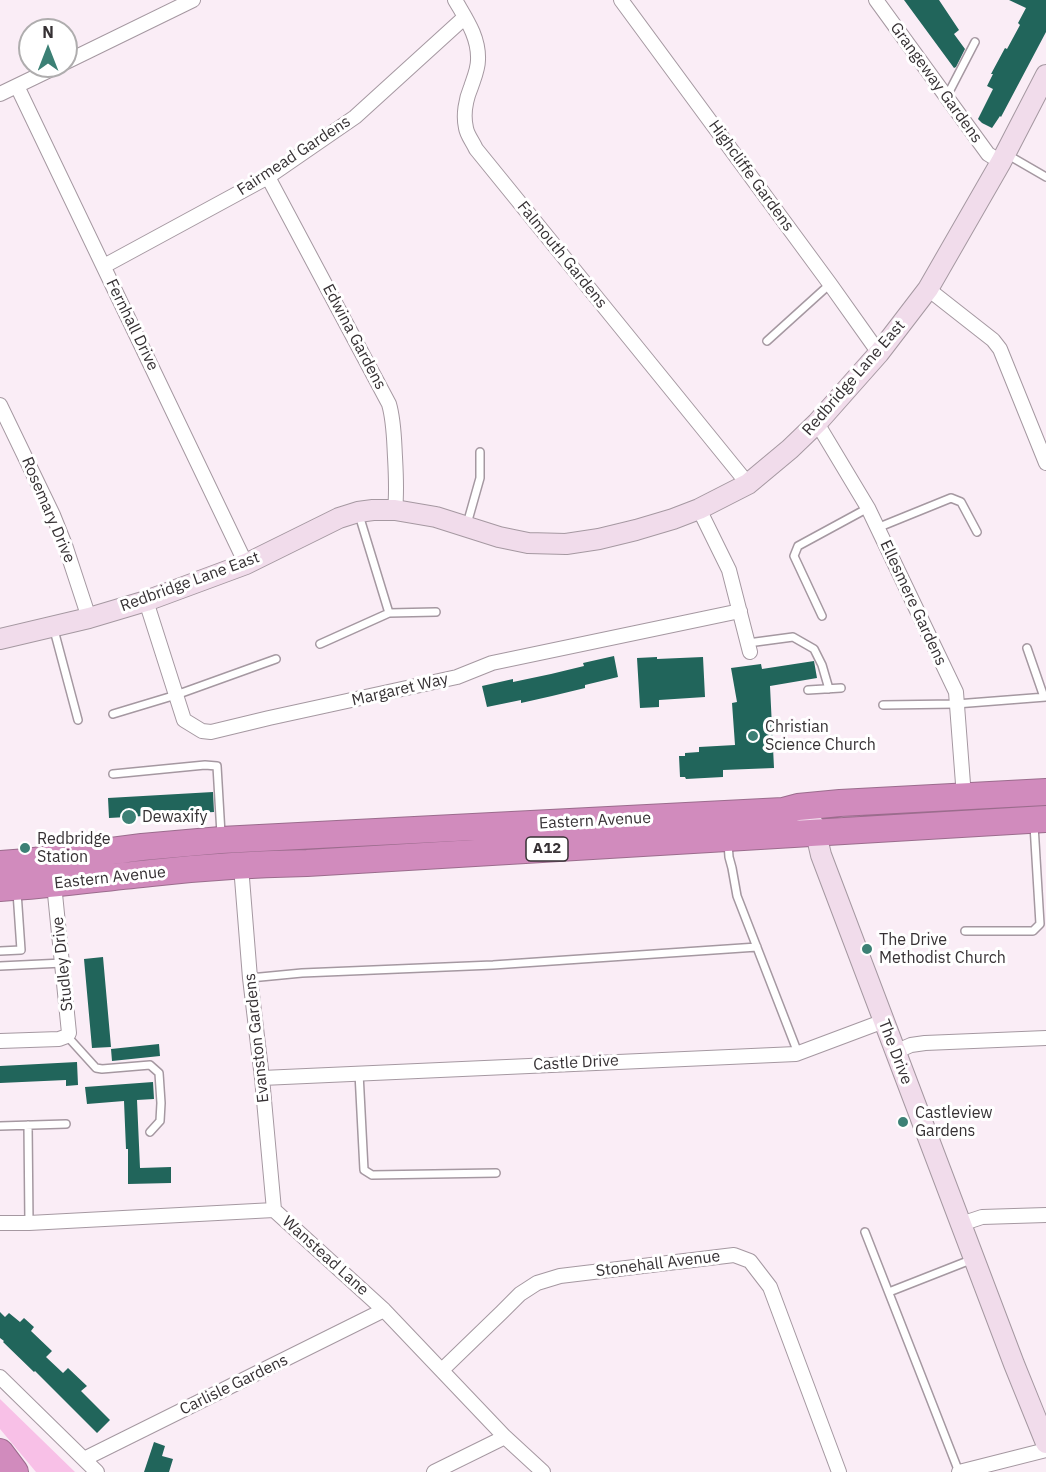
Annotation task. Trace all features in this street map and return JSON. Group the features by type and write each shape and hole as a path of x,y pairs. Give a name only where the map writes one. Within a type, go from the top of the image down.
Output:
{"highway":[{"name":"Eastern Avenue","path":"0,864 221,840 783,811 823,805 1046,792"},
{"name":"Eastern Avenue","path":"5,881 54,884 153,872 241,866 1040,819"},
{"path":"0,1452 15,1472"}],"street":[{"path":"78,56 193,0"},
{"name":"Falmouth Gardens","path":"455,0 474,34 477,48 478,61 465,112 466,129 476,149 748,484"},
{"name":"Highcliffe Gardens","path":"621,0 879,353"},
{"name":"Grangeway Gardens","path":"876,0 988,154 1003,158"},
{"name":"Fairmead Gardens","path":"104,266 268,177 355,117 465,17"},
{"path":"0,94 33,78"},
{"name":"Redbridge Lane East","path":"0,639 89,618 146,601 246,564 339,518 358,512 395,510 436,517 499,537 528,543 566,544 636,530 699,509 748,484 818,423 879,353 928,289 1044,84"},
{"name":"Fernhall Drive","path":"17,86 246,564"},
{"name":"Edwina Gardens","path":"268,177 389,404 393,416 397,494 395,510"},
{"path":"928,289 993,340 1000,349 1046,463"},
{"name":"Rosemary Drive","path":"0,405 53,515 89,618"},
{"name":"Ellesmere Gardens","path":"818,423 868,508 956,693 964,797"},
{"path":"699,509 729,570 749,648"},
{"name":"Margaret Way","path":"146,601 184,720 202,731 211,732 457,677 492,663 740,611"},
{"path":"783,811 807,819 814,825 816,833"},
{"name":"The Drive","path":"816,833 821,855 895,1052 1017,1374 1046,1443"},
{"name":"Evanston Gardens","path":"241,866 274,1210"},
{"name":"Studley Drive","path":"0,1041 59,1039 67,1036 70,1029 54,884"},
{"name":"Castle Drive","path":"262,1078 798,1053 884,1022"},
{"path":"895,1052 925,1043 1046,1038"},
{"name":"Wanstead Lane","path":"0,1223 274,1210 384,1311 505,1437 543,1472"},
{"path":"961,1224 982,1217 1046,1215"},
{"name":"Stonehall Avenue","path":"442,1370 520,1294 537,1283 560,1276 734,1255 750,1261 770,1287 839,1472"},
{"name":"Carlisle Gardens","path":"84,1459 384,1311"},
{"path":"0,1377 97,1472"},
{"path":"434,1472 505,1437"},
{"path":"959,1472 1046,1450"}],"lane":[{"path":"946,96 975,42"},
{"path":"1003,158 1046,177"},
{"path":"767,341 830,284"},
{"path":"466,526 480,478 480,452"},
{"path":"877,528 951,498 961,502 977,532"},
{"path":"822,616 794,556 798,546 868,508"},
{"path":"358,512 389,613"},
{"path":"320,644 389,613 436,612"},
{"path":"53,627 78,720"},
{"path":"749,648 793,638 814,649 822,665 829,689"},
{"path":"883,705 956,704 1045,697 1027,648"},
{"path":"113,714 176,695 276,659"},
{"path":"808,690 841,688"},
{"path":"113,774 205,765 217,766 221,840"},
{"path":"965,931 1033,931 1040,924 1040,819"},
{"path":"727,838 737,896 798,1053"},
{"path":"0,951 21,950 5,881"},
{"path":"250,978 302,973 493,965 757,947"},
{"path":"0,966 63,963"},
{"path":"67,1036 96,1068 150,1065 159,1072 160,1121 150,1132"},
{"path":"359,1073 363,1170 372,1174 496,1173"},
{"path":"0,1126 66,1124"},
{"path":"28,1125 29,1223"},
{"path":"865,1232 959,1472"},
{"path":"889,1292 974,1259"}],"shaded area":[{"path":"1046,799 1046,808 875,819 874,809"},
{"path":"0,1399 75,1472 36,1472 0,1429"}],"building":[{"path":"904,0 939,0 959,30 954,34 965,49 956,67 954,68"},
{"path":"1009,0 1046,0 1046,32 1001,117 992,128 978,119 993,89 987,86 1005,48 1007,49 1020,25 1018,23 1026,8"},
{"path":"614,656 618,677 552,696 487,707 482,686 551,674"},
{"path":"657,657 657,659 703,657 705,697 659,700 659,707 640,708 637,658"},
{"path":"814,661 817,678 770,686 774,768 723,770 723,777 686,779 680,777 679,756 699,752 699,747 735,745 732,703 737,702 731,668 761,664 762,669"},
{"path":"213,792 214,812 109,818 108,798"},
{"path":"103,957 111,1047 92,1048 84,959"},
{"path":"159,1044 160,1056 112,1061 111,1049"},
{"path":"77,1062 78,1085 66,1086 66,1080 0,1083 0,1066"},
{"path":"153,1082 154,1099 137,1100 140,1168 171,1167 171,1183 128,1184 124,1101 87,1104 85,1087"},
{"path":"0,1312 5,1317 9,1313 20,1322 24,1318 34,1327 31,1331 52,1351 46,1357 63,1373 68,1368 87,1386 81,1391 110,1420 97,1433 3,1342 0,1338"},
{"path":"154,1442 165,1446 162,1456 173,1459 169,1472 144,1472"}],"place":[{"name":"Christian Science Church","path":"753,736"},
{"name":"Dewaxify","path":"129,817"},
{"name":"Redbridge Station","path":"25,848"},
{"name":"The Drive Methodist Church","path":"867,949"},
{"name":"Castleview Gardens","path":"903,1122"}]}
